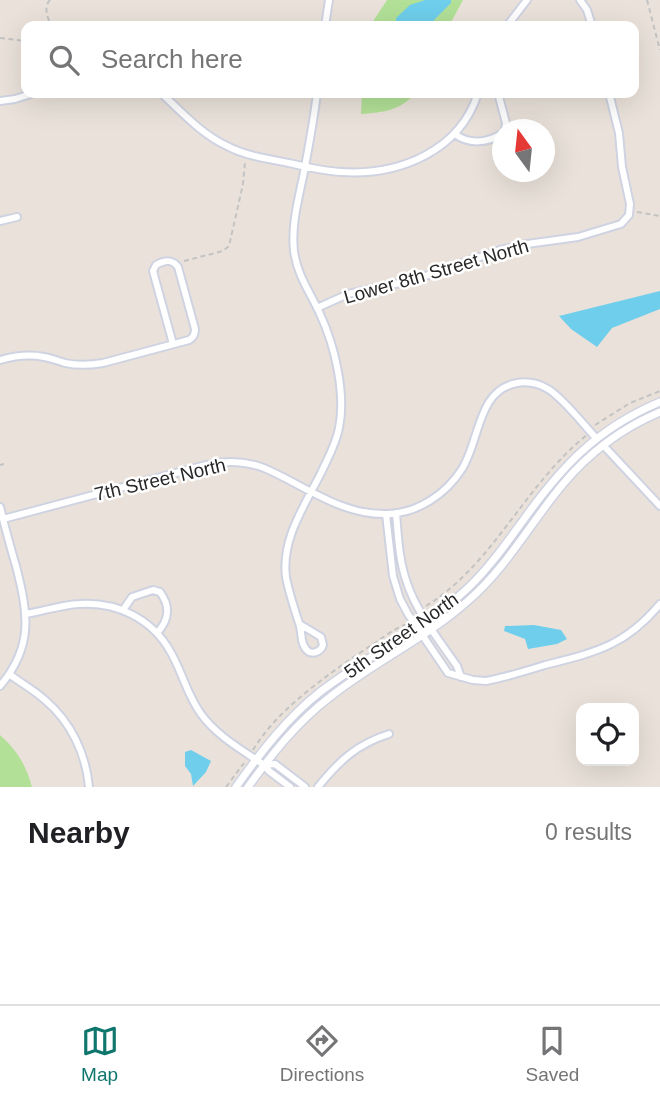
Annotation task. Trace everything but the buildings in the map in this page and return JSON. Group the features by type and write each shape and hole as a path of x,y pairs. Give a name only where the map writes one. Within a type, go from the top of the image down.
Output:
{"street":[{"path":"326,21 329,0"},
{"path":"511,21 527,0"},
{"path":"580,0 590,21"},
{"path":"0,101 21,97"},
{"path":"167,98 203,131 225,145 251,155 349,172 371,172 425,157 454,134 476,98"},
{"path":"300,625 321,637 323,645 318,651 311,653 304,648 287,583 286,555 292,530 334,446 341,409 341,390 325,326 301,278 294,249 295,221 316,98"},
{"path":"499,98 505,119"},
{"path":"610,98 630,211"},
{"path":"454,134 475,142 492,138"},
{"name":"Lower 8th Street North","path":"317,308 348,294 414,280 522,244 573,238 613,228 623,223 630,211"},
{"path":"0,222 17,217"},
{"path":"0,360 14,356 32,356 91,365 190,340 195,331 178,267 169,261 156,265 153,272 173,344"},
{"name":"7th Street North","path":"3,519 225,462 244,462 260,466 352,510 386,514 414,509 441,494 453,482 467,460 488,403 496,394 508,386 527,382 547,388 596,438"},
{"name":"5th Street North","path":"236,787 288,722 318,694 448,605 476,580 559,473 596,438 630,416 660,402"},
{"name":"5th Street North","path":"248,787 294,729 329,697 458,609 486,583 580,465 603,445 660,412"},
{"path":"603,445 660,506"},
{"path":"0,507 26,614 21,648 0,686"},
{"path":"396,513 404,573 413,597 457,666 461,677"},
{"path":"386,514 395,585 404,608 446,671 461,677 490,680 600,650 632,632 660,604"},
{"path":"123,610 132,597 153,590 161,593 167,617 157,633"},
{"path":"26,614 83,604 102,604 123,610 140,619 157,633 170,651 203,717 217,732 290,787"},
{"path":"9,674 42,697 65,722 81,752 89,787"},
{"path":"318,787 353,751 372,739 389,734"},
{"path":"264,765 275,764 305,787"}],"path":[{"path":"49,21 46,10 50,0"},
{"path":"647,0 660,50"},
{"path":"0,38 21,40"},
{"path":"184,261 219,252 229,246 246,162"},
{"path":"630,211 660,216"},
{"path":"593,427 625,405 660,391"},
{"path":"425,606 470,570 548,472 586,435"},
{"path":"226,787 247,761"}],"green space":[{"path":"387,0 463,0 452,21 373,21"},
{"path":"362,98 411,98 391,110 361,114"},
{"path":"0,735 20,758 32,787 0,787"}],"water":[{"path":"425,0 451,0 434,21 396,21 396,18 410,5"},
{"path":"660,291 660,309 612,328 597,347 571,329 559,316"},
{"path":"534,625 561,630 567,639 557,644 528,649 525,639 504,631 505,626"},
{"path":"191,750 211,761 206,772 193,786 191,774 185,766 185,752"}]}
